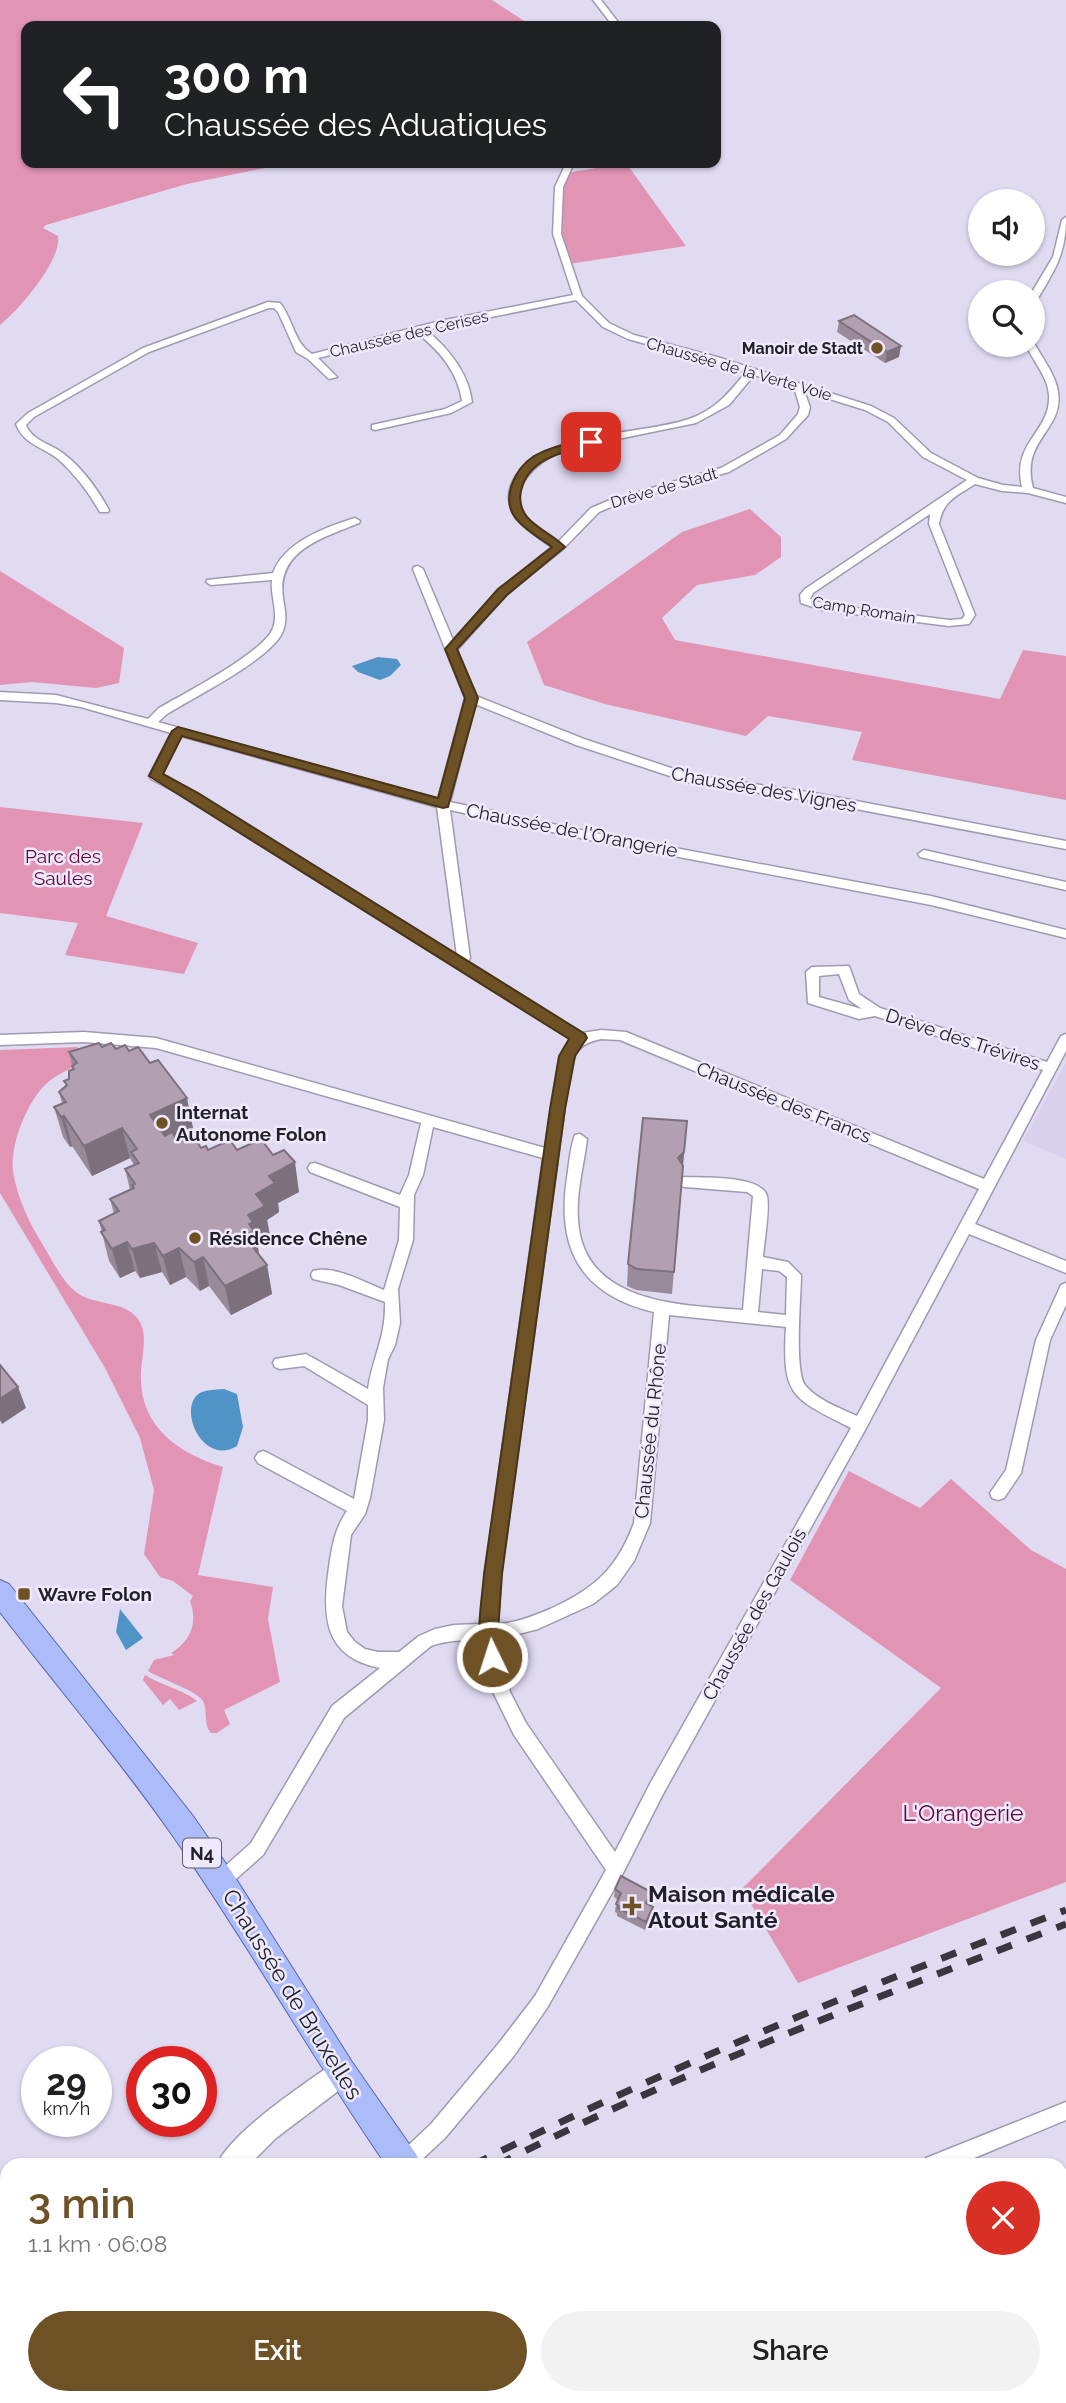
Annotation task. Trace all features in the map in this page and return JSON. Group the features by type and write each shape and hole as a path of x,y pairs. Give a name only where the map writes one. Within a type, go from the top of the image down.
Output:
{"main road":[{"name":"Chaussée de Bruxelles","path":"0,1592 183,1826 221,1881 341,2073 400,2158"}],"street":[{"path":"597,0 613,21"},
{"name":"Chaussée de la Verte Voie","path":"567,168 560,181 556,226 578,297 606,325 624,335 877,412 897,425 927,455 974,480 1066,500"},
{"path":"1044,280 1057,257 1066,220"},
{"name":"Chaussée des Cerises","path":"104,510 98,499 62,458 23,430 21,424 146,350 268,305 277,306 282,311 299,350 311,356 418,329 578,297"},
{"path":"375,427 448,411 467,402 455,369 438,346 418,329"},
{"path":"311,356 332,377"},
{"path":"1028,490 1023,466 1026,456 1053,411 1054,395 1037,357"},
{"path":"559,547 526,523 515,506 516,488 528,467 544,455 561,448 700,418 731,398 751,372"},
{"name":"Drève de Stadt","path":"451,649 503,592 559,547 587,516 600,507 716,473 744,461 777,441 792,429 803,415 804,407 798,386"},
{"name":"Camp Romain","path":"944,500 936,511 934,524 970,615 964,622 949,623 822,607 805,601 805,595 809,591 944,500 974,480"},
{"path":"150,723 271,641 281,620 275,588 276,576 282,562 298,548 355,521"},
{"path":"418,569 471,698 443,804 464,958 460,965"},
{"path":"211,582 276,576"},
{"name":"Chaussée de l'Orangerie","path":"0,696 57,699 443,804 533,824 930,900 1066,934"},
{"name":"Chaussée des Vignes","path":"471,698 580,742 691,779 814,797 1066,845"},
{"path":"178,731 155,776 193,796 579,1038 567,1056 550,1163 493,1574 489,1631 502,1694 520,1729 616,1869"},
{"path":"924,854 1066,886"},
{"name":"Drève des Trévires","path":"875,1011 859,1014 813,1000 812,972 844,969 854,997 875,1011 1051,1068"},
{"name":"Chaussée des Francs","path":"579,1038 590,1034 621,1035 986,1186"},
{"path":"0,1040 84,1037 156,1043 428,1120 576,1174"},
{"name":"Chaussée des Gaulois","path":"410,2158 438,2130 506,2050 541,2002 860,1425 1066,1039"},
{"path":"402,1660 380,1662 358,1654 344,1643 334,1625 332,1600 341,1541 346,1526 359,1509 376,1420 379,1368 393,1323 391,1289 406,1240 407,1203 428,1120"},
{"path":"580,1139 571,1228 576,1247 599,1281 634,1302 793,1322"},
{"path":"315,1168 407,1203"},
{"path":"685,1182 750,1188 758,1192 761,1198 750,1317"},
{"path":"546,1199 572,1201"},
{"path":"965,1226 1066,1267"},
{"path":"755,1262 783,1266 794,1275 793,1373 796,1386 806,1395 860,1425"},
{"path":"318,1275 340,1279 392,1299"},
{"path":"998,1493 1013,1473 1043,1340 1066,1289"},
{"name":"Chaussée du Rhône","path":"221,1881 257,1849 338,1712 402,1660 438,1634 522,1627 576,1606 603,1590 620,1571 633,1549 642,1523 662,1307"},
{"path":"279,1363 306,1360 375,1401"},
{"path":"263,1458 359,1509"},
{"path":"237,2158 276,2122 341,2073"},
{"path":"950,2158 1066,2111"}],"shaded area":[{"path":"1066,1062 1066,1159 1023,1141"}],"green space":[{"path":"0,0 492,0 524,21 21,21 21,168 265,168 187,184 46,225 43,228 58,236 53,258 28,297 0,325"},
{"path":"596,168 630,168 686,246 569,264 561,219 567,173"},
{"path":"750,509 781,537 781,557 755,575 697,585 662,618 675,640 1000,699 1023,650 1066,656 1066,800 852,760 862,732 768,716 746,736 605,704 544,685 527,642 682,532"},
{"path":"0,571 124,648 119,683 96,688 32,682 0,685"},
{"name":"Parc des Saules","path":"0,807 143,823 106,916 198,943 184,974 65,955 78,923 0,913"},
{"path":"77,1047 88,1061 46,1084 26,1112 14,1149 15,1181 33,1228 66,1282 84,1297 128,1311 136,1316 141,1324 144,1341 142,1390 153,1421 163,1434 176,1444 223,1467 198,1575 273,1587 268,1619 280,1682 224,1710 230,1724 217,1733 211,1733 209,1729 203,1701 199,1697 148,1671 154,1660 174,1655 171,1653 188,1637 193,1624 190,1601 193,1596 173,1581 160,1577 144,1554 154,1490 140,1438 105,1368 0,1193 0,1050"},
{"name":"L'Orangerie","path":"849,1471 920,1508 951,1479 1031,1550 1066,1569 1066,1882 798,1983 742,1889 941,1688 790,1580"},
{"path":"145,1675 197,1701 179,1710 170,1699 163,1705 143,1680"}],"water":[{"path":"378,657 397,659 401,665 390,676 380,680 358,672 352,666"},
{"path":"224,1389 237,1394 243,1427 237,1446 225,1450 214,1449 205,1443 198,1435 191,1413 192,1403 197,1395"},
{"path":"120,1609 143,1638 126,1650 116,1632"}],"building":[{"path":"854,315 901,346 887,352 839,321"},
{"path":"99,1043 102,1047 111,1043 116,1049 125,1045 129,1051 138,1047 150,1063 158,1060 187,1098 150,1115 165,1136 172,1132 178,1142 193,1135 201,1148 206,1146 208,1150 230,1140 237,1150 261,1139 273,1155 284,1150 295,1162 269,1176 275,1183 256,1194 265,1206 248,1215 253,1222 249,1224 254,1231 244,1236 267,1265 225,1286 203,1257 194,1262 179,1248 163,1256 154,1243 132,1249 127,1242 112,1249 101,1232 105,1230 99,1221 119,1211 110,1199 134,1188 132,1185 135,1184 125,1169 139,1163 131,1152 137,1149 122,1128 84,1146 64,1116 61,1117 54,1107 66,1102 59,1092 67,1085 64,1081 69,1079 69,1071 74,1069 72,1066 77,1063 69,1052"},
{"path":"643,1118 687,1121 684,1152 678,1158 683,1166 674,1272 637,1269 628,1264"},
{"path":"0,1365 18,1387 0,1399"},
{"name":"Maison médicale Atout Santé","path":"621,1876 651,1892 646,1903 653,1907 646,1922 618,1908 616,1904 621,1893 615,1889"}],"railway":[{"path":"487,2158 619,2095 766,2030 1066,1910"},
{"path":"511,2158 707,2067 1066,1924"}],"place":[{"name":"Manoir de Stadt","path":"877,348"},
{"name":"Internat Autonome Folon","path":"162,1123"},
{"name":"Résidence Chêne","path":"195,1238"},
{"name":"Wavre Folon","path":"24,1594"},
{"name":"Maison médicale Atout Santé","path":"632,1906"}],"route":[{"path":"492,1657 489,1631 493,1574 557,1109 567,1056 579,1038 193,796 155,776 178,731 443,804 471,698 451,649 503,592 559,547 521,518 514,501 516,488 528,467 538,459 561,448 591,442"}]}
